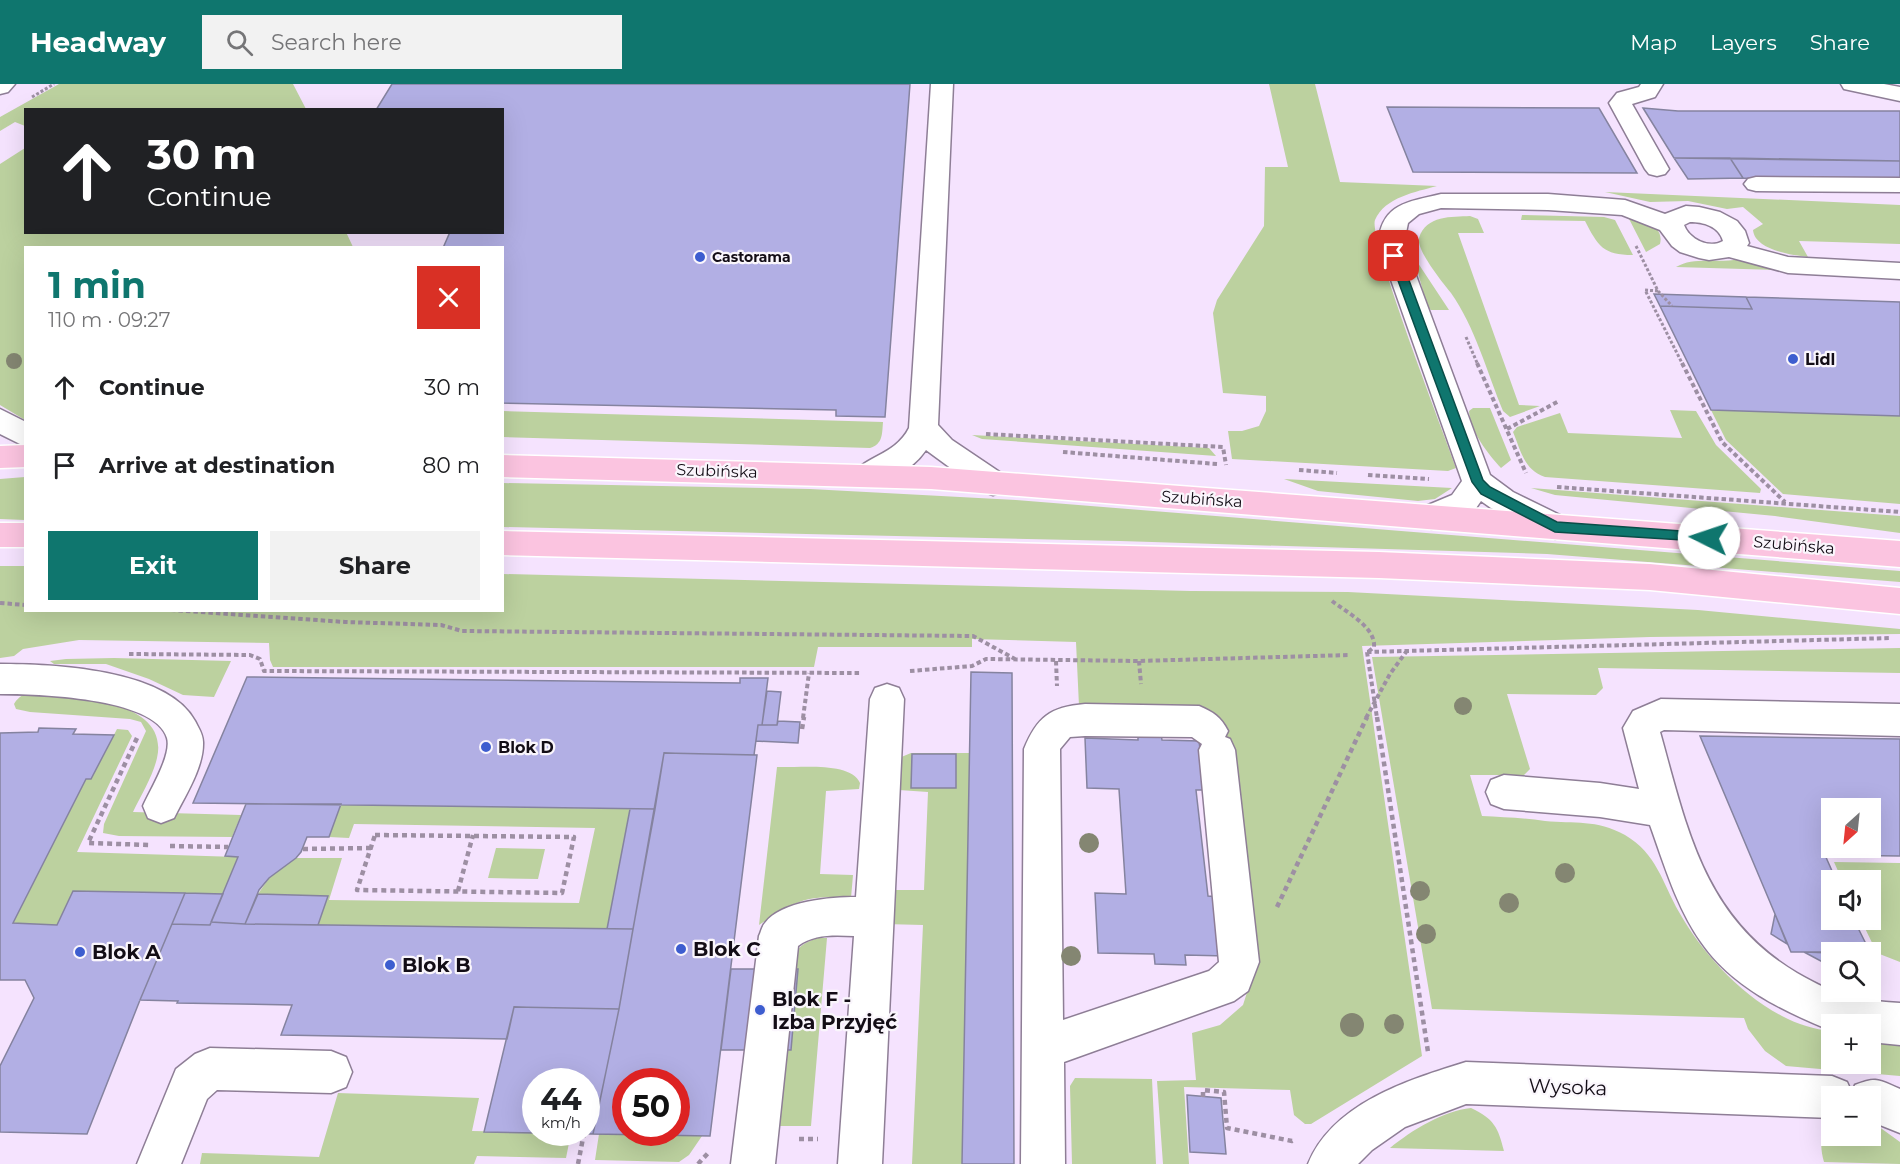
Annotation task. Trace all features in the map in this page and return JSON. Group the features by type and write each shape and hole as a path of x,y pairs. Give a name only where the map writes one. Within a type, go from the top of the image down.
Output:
{"main road":[{"path":"0,457 24,456"},
{"name":"Szubińska","path":"504,466 867,476 993,483 1900,554"},
{"path":"0,535 24,535"},
{"path":"504,543 1379,565 1650,577 1900,601"}],"street":[{"path":"0,87 4,84"},
{"path":"867,476 908,453 919,439 923,428 942,84"},
{"path":"1652,84 1647,92 1625,98 1620,103 1657,169"},
{"path":"1852,84 1900,94"},
{"path":"1756,184 1900,185"},
{"path":"1555,527 1502,500 1478,482 1394,256 1391,243 1392,231 1397,219 1410,209 1441,201 1548,202 1625,208 1671,225 1677,237 1693,247 1714,252 1735,231"},
{"path":"1671,225 1679,216 1696,214 1717,219 1735,231 1763,260 1815,268 1900,271"},
{"path":"0,420 24,435"},
{"path":"923,428 942,448 993,483"},
{"path":"1432,517 1462,503 1478,482"},
{"path":"3,684 72,681 111,689 148,701 174,717 186,739 184,753 161,806"},
{"path":"860,1164 888,686"},
{"path":"1900,720 1661,714 1645,722 1641,728 1663,810 1682,862 1715,928 1744,961 1791,992 1850,1017 1900,1024"},
{"path":"1043,1048 1220,987 1234,977 1239,962 1213,741 1199,722 1071,721 1058,726 1047,735 1042,749 1043,1164"},
{"path":"1504,792 1600,800 1663,810"},
{"path":"755,1151 779,936 792,925 812,918 875,917"},
{"path":"159,1164 191,1084 210,1069 331,1072"},
{"name":"Wysoka","path":"1316,1151 1349,1139 1376,1119 1417,1098 1466,1083 1821,1097"},
{"path":"1881,1103 1900,1110"}],"path":[{"path":"1634,243 1658,291 1672,306"},
{"path":"1658,291 1645,290 1722,442 1786,503"},
{"path":"1464,332 1527,476"},
{"path":"1507,429 1559,401"},
{"path":"1060,452 1224,465"},
{"path":"1357,474 1478,482"},
{"path":"1554,486 1900,512"},
{"path":"1326,597 1370,631 1375,639 1374,647 1367,652"},
{"path":"0,603 24,604"},
{"path":"200,612 345,622 441,625 462,631 973,636 1015,660"},
{"path":"1367,652 1882,638"},
{"path":"1275,912 1363,724 1376,704 1382,688 1406,651"},
{"path":"1367,652 1434,1093"},
{"path":"128,654 250,655 260,659 264,671 809,673 888,686 972,666 986,659 1139,661 1349,655"},
{"path":"802,729 809,673"},
{"path":"137,732 133,750 88,843 228,847"},
{"path":"375,835 473,835 574,837 562,893 357,890 375,835"},
{"path":"458,891 473,835"},
{"path":"303,849 371,848"},
{"path":"1203,1097 1203,1090 1224,1092 1227,1128 1292,1141 1316,1151"},
{"path":"755,1151 818,1140 819,1128"},
{"path":"578,1164 581,1146"}],"green space":[{"path":"59,84 293,84 305,108 24,108 24,126 15,122 0,131 0,117"},
{"path":"1269,84 1315,84 1340,182 1437,186 1411,193 1386,206 1375,220 1376,235 1395,298 1456,468 1448,471 1232,459 1228,431 1242,431 1259,426 1266,411 1266,396 1223,393 1213,313 1217,300 1264,226 1265,167 1288,167"},
{"path":"24,149 24,234 347,234 353,246 24,246 24,419 0,405 0,164"},
{"path":"1605,192 1900,205 1900,244 1799,241 1808,257 1793,255 1767,247 1760,242 1753,230 1763,224 1743,207 1727,209 1688,201 1650,202"},
{"path":"1626,213 1655,227 1661,237 1660,244 1646,252"},
{"path":"1522,215 1604,217 1615,220 1633,255 1608,251 1598,243 1585,221 1521,220"},
{"path":"1470,216 1478,219 1484,233 1458,233 1519,405 1540,406 1510,417 1503,411 1467,320 1426,258 1419,243 1422,230 1433,221 1448,217"},
{"path":"1414,257 1449,310 1431,310 1427,307"},
{"path":"1739,259 1771,266 1777,270 1676,267 1698,261"},
{"path":"1473,408 1490,408 1511,460 1501,468 1476,434 1469,411"},
{"path":"1670,410 1696,411 1716,445 1761,489 1760,493 1545,477 1528,465 1513,432 1517,427 1560,413 1568,433 1682,438"},
{"path":"1711,410 1900,416 1900,504 1783,494 1726,440"},
{"path":"504,411 883,422 880,441 870,448 504,437"},
{"path":"972,435 1209,448 1216,456 982,439"},
{"path":"24,477 24,520 0,519 0,479"},
{"path":"1284,479 1452,488 1435,499 1418,501 1318,491"},
{"path":"504,483 810,489 1016,500 1900,571 1900,582 1547,554 1120,541 504,527"},
{"path":"1531,488 1900,516 1900,533 1775,516 1555,495"},
{"path":"0,566 24,566 24,612 504,612 504,574 1191,591 1348,592 1698,610 1900,629 1900,634 1650,637 1362,646 1422,1056 1311,1124 1305,1124 1294,1115 1290,1090 1184,1087 1189,1164 1163,1164 1157,1081 1196,1080 1192,1033 1220,1025 1243,1005 1251,980 1223,741 1079,706 1076,642 972,639 972,647 818,647 814,667 273,667 270,660 269,643 79,640 23,649 14,656 0,658"},
{"path":"1900,648 1900,673 1598,668 1603,688 1596,695 1507,694 1530,769 1524,775 1470,775 1482,816 1595,824 1625,835 1636,843 1658,869 1691,932 1723,971 1763,1005 1785,1018 1821,1029 1821,1069 1786,1066 1765,1051 1748,1029 1744,1018 1432,1009 1372,657"},
{"path":"114,658 231,661 214,697 183,695 149,679 106,664 54,664 50,661"},
{"path":"41,691 98,700 118,706 136,714 150,724 157,739 157,758 150,779 133,812 241,815 232,837 119,836 103,833 104,824 146,731 141,722 130,719 16,709 14,704 19,698"},
{"path":"117,729 128,730 132,736 77,852 238,857 223,894 73,891 57,925 13,923 86,779 91,779"},
{"path":"911,753 970,753 962,1164 912,1164 923,925 884,924 886,890 924,890 928,792 899,790 899,758"},
{"path":"777,767 823,767 846,771 855,776 860,783 859,789 826,791 820,874 853,875 851,898 823,897 802,901 759,925"},
{"path":"341,804 630,809 607,929 318,925 328,896 258,894 269,878 296,858 342,858 329,900 579,903 595,828 354,824 349,838 329,837"},
{"path":"496,848 545,849 538,879 488,878"},
{"path":"1834,862 1900,863 1900,962 1881,955 1881,942 1872,942 1866,930 1881,930 1881,870 1838,870"},
{"path":"818,938 827,938 811,1126 776,1126 785,1051 791,1050 798,970 792,969 793,962 796,952 802,945"},
{"path":"1881,1036 1900,1038 1900,1076 1877,1074 1881,1074"},
{"path":"1075,1078 1152,1079 1156,1164 1072,1164 1070,1086"},
{"path":"338,1093 479,1098 472,1131 522,1132 522,1146 568,1146 566,1158 477,1156 474,1164 200,1164 202,1153 319,1157"},
{"path":"1471,1108 1485,1116 1494,1125 1504,1151 1390,1148 1428,1122"},
{"path":"1881,1128 1900,1142 1900,1164 1824,1162 1822,1146 1881,1146"},
{"path":"600,1134 612,1134 612,1146 690,1146 690,1136 702,1136 689,1155 679,1162 595,1160 597,1146 600,1146"}],"building":[{"name":"Castorama","path":"392,84 910,84 885,417 836,416 836,410 504,403 504,246 444,246 449,234 504,234 504,108 377,108"},
{"path":"1387,107 1599,108 1637,173 1413,172"},
{"path":"1643,108 1678,111 1900,111 1900,161 1674,158"},
{"path":"1674,158 1730,158 1743,178 1688,179"},
{"path":"1730,158 1900,161 1900,180 1743,178"},
{"path":"1654,294 1746,297 1752,309 1660,306"},
{"name":"Lidl","path":"1746,297 1900,302 1900,416 1711,410 1660,306 1752,309"},
{"path":"971,672 1012,673 1014,1164 962,1164"},
{"name":"Blok D","path":"247,677 740,683 740,678 768,678 762,725 758,725 754,755 664,753 655,809 193,803"},
{"path":"767,691 781,692 777,725 762,725"},
{"path":"778,721 800,722 798,743 756,741 758,725 777,725"},
{"name":"Blok A","path":"39,728 76,729 73,734 114,735 91,779 86,779 13,923 57,925 73,891 185,893 87,1134 0,1132 0,1066 34,998 25,980 0,980 0,733 38,732"},
{"path":"1138,733 1161,734 1162,740 1199,741 1205,790 1196,790 1208,896 1219,897 1226,956 1185,955 1186,965 1155,964 1154,954 1098,953 1095,893 1126,894 1119,789 1087,788 1085,738 1138,740"},
{"path":"1700,736 1900,739 1900,856 1881,856 1881,798 1821,798 1821,858 1826,858 1832,870 1821,870 1821,930 1859,930 1865,942 1821,942 1821,952 1791,952"},
{"name":"Blok C","path":"664,753 757,755 710,1136 690,1136 690,1068 612,1068 612,1134 600,1134 600,1100 619,1009"},
{"path":"912,754 956,754 956,788 911,788"},
{"path":"246,804 341,804 329,837 307,837 296,858 269,878 259,890 245,924 211,922 238,857 225,856"},
{"path":"630,809 655,809 633,929 607,929"},
{"path":"185,893 223,894 210,925 172,924"},
{"path":"258,894 328,896 318,925 245,924"},
{"path":"1775,914 1787,944 1771,934"},
{"name":"Blok B","path":"211,922 633,929 619,1009 514,1007 507,1039 281,1035 292,1005 140,1000 172,924 210,925"},
{"path":"1804,952 1821,953 1821,961"},
{"name":"Blok F - Izba Przyjęć","path":"731,969 798,969 791,1050 721,1050"},
{"path":"514,1007 619,1009 600,1100 600,1068 522,1068 522,1133 484,1132"},
{"path":"1187,1095 1221,1098 1226,1154 1190,1152"}],"place":[{"name":"Castorama","path":"700,257"},
{"name":"Lidl","path":"1793,359"},
{"name":"Blok D","path":"486,747"},
{"name":"Blok C","path":"681,949"},
{"name":"Blok A","path":"80,952"},
{"name":"Blok B","path":"390,965"},
{"name":"Blok F - Izba Przyjęć","path":"760,1010"}],"route":[{"path":"1394,256 1478,482 1486,490 1555,527 1709,538"}]}
